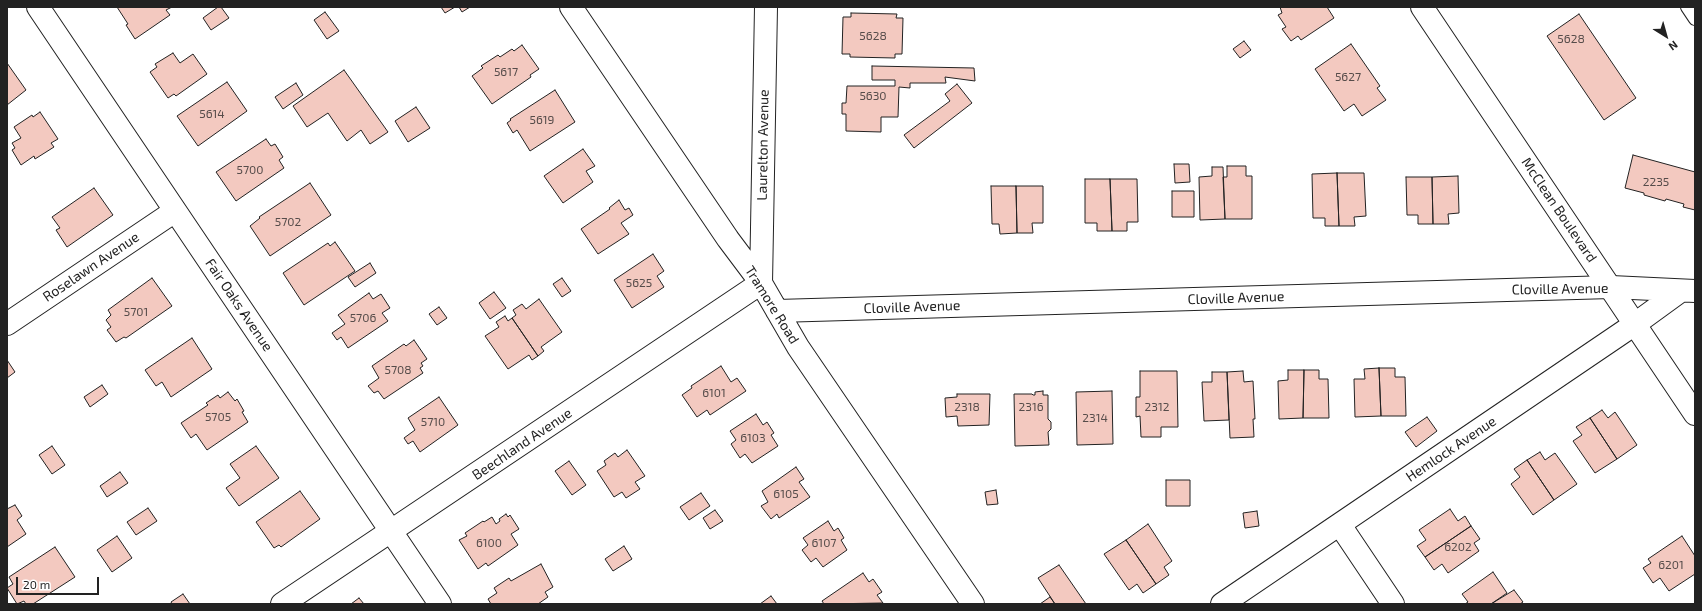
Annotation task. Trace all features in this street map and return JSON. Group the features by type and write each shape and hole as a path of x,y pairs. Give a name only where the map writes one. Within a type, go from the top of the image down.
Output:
{"street":[{"name":"Fair Oaks Avenue","path":"38,7 440,604"},
{"name":"Tramore Road","path":"571,7 728,239 761,283 798,347 972,604"},
{"name":"Laurelton Avenue","path":"761,283 766,7"},
{"name":"McClean Boulevard","path":"1422,7 1695,414"},
{"name":"Roselawn Avenue","path":"7,324 175,211"},
{"name":"Beechland Avenue","path":"282,604 761,283"},
{"name":"Cloville Avenue","path":"777,311 1611,287 1687,292"},
{"name":"Hemlock Avenue","path":"1222,604 1635,324 1687,292"},
{"path":"1340,525 1393,604"}],"lane":[{"path":"1687,7 1695,19"}],"building":[{"path":"117,7 172,7 166,10 170,15 135,39 126,25 128,24"},
{"path":"218,7 221,7 229,18 211,30 203,18"},
{"path":"441,7 455,7 445,13"},
{"path":"459,7 470,7 462,12"},
{"path":"1280,7 1327,7 1334,18 1301,40 1298,36 1291,41 1282,29 1286,27 1278,15 1282,13"},
{"path":"325,12 339,31 327,39 314,20"},
{"path":"851,13 897,14 896,18 903,18 902,54 895,54 895,58 850,57 850,54 842,54 843,17 851,17"},
{"path":"1579,14 1636,98 1604,120 1547,36"},
{"path":"1244,41 1251,50 1240,58 1233,49"},
{"path":"1351,44 1380,86 1377,88 1386,100 1362,116 1354,104 1344,111 1315,69"},
{"path":"522,45 539,69 530,75 531,77 492,104 472,76 483,68 481,66 498,55 500,57 512,49 514,51"},
{"path":"173,53 180,63 193,54 207,74 176,96 174,94 168,98 150,72 157,67 155,64"},
{"path":"7,63 26,90 7,105"},
{"path":"872,66 974,68 975,81 945,77 946,83 910,83 910,88 899,87 898,117 881,117 881,132 846,131 846,114 842,114 842,103 846,103 847,86 895,86 895,80 872,80"},
{"path":"344,70 388,132 370,144 361,130 347,141 328,113 307,127 293,106"},
{"path":"227,82 247,111 198,146 177,116"},
{"path":"296,83 303,95 283,109 275,97"},
{"path":"957,84 972,103 914,148 904,135 950,101 945,94"},
{"path":"555,90 575,122 530,151 517,130 513,133 507,123 511,120 510,119"},
{"path":"416,107 430,128 408,142 395,121"},
{"path":"40,112 58,139 51,143 54,147 35,159 34,156 21,165 12,150 15,148 12,143 21,138 14,127 32,115 33,117"},
{"path":"266,139 271,146 275,144 283,157 279,160 284,168 236,201 216,172"},
{"path":"583,149 595,166 586,171 593,182 563,203 544,176"},
{"path":"1633,155 1695,172 1695,210 1683,207 1684,204 1666,199 1665,201 1625,188"},
{"path":"1174,164 1189,164 1190,182 1175,183"},
{"path":"1227,166 1246,166 1246,176 1252,176 1252,219 1225,219 1223,177 1227,177"},
{"path":"1212,167 1223,167 1225,219 1200,220 1199,177 1212,176"},
{"path":"1337,173 1364,173 1366,216 1354,217 1355,226 1339,226"},
{"path":"1337,173 1339,226 1325,226 1325,218 1313,218 1312,174"},
{"path":"1458,176 1459,213 1448,214 1449,224 1433,224 1432,177"},
{"path":"1406,177 1432,177 1433,224 1418,224 1418,215 1407,215"},
{"path":"1085,179 1110,179 1112,231 1097,231 1097,223 1085,223"},
{"path":"1110,179 1137,179 1138,222 1127,222 1127,231 1112,231"},
{"path":"310,183 331,215 270,256 250,226 260,218 259,217"},
{"path":"991,186 1016,186 1017,233 1000,234 999,224 992,224"},
{"path":"1016,186 1043,186 1043,223 1032,223 1033,233 1017,233"},
{"path":"94,188 113,215 67,247 56,230 60,228 52,217"},
{"path":"1172,191 1194,191 1194,217 1172,217"},
{"path":"619,200 625,210 629,208 633,215 621,223 629,234 598,254 581,229 610,209 609,208"},
{"path":"335,242 355,271 304,305 283,273 328,243 330,246"},
{"path":"653,254 664,271 657,276 664,287 632,308 614,280"},
{"path":"370,263 376,273 355,287 348,277"},
{"path":"152,278 172,306 126,338 124,337 116,342 107,330 111,327 106,320 111,315 108,310"},
{"path":"562,278 571,291 562,297 553,284"},
{"path":"494,292 506,308 490,319 479,303"},
{"path":"369,293 373,299 381,294 390,308 382,313 388,321 348,348 341,337 337,340 332,333 345,324 338,315"},
{"path":"539,299 562,332 541,347 544,351 538,356 512,318 516,315 513,310 522,304 526,309"},
{"path":"439,307 447,318 437,325 429,314"},
{"path":"505,316 508,321 512,318 538,356 532,360 529,355 508,369 485,336 499,327 496,322"},
{"path":"192,338 212,369 171,397 162,382 156,386 145,370"},
{"path":"414,340 427,359 421,363 423,366 420,368 423,373 384,399 378,391 374,393 368,386 379,378 372,366 404,344 406,346"},
{"path":"7,360 15,372 7,378"},
{"path":"721,366 731,382 737,378 746,391 710,415 707,410 697,417 682,395 692,388 691,386"},
{"path":"1379,368 1381,416 1355,417 1354,379 1365,379 1364,369"},
{"path":"1379,368 1395,368 1395,377 1405,377 1406,416 1381,416"},
{"path":"1288,370 1304,370 1303,418 1279,419 1278,381 1288,380"},
{"path":"1304,370 1319,370 1319,379 1328,379 1329,418 1303,418"},
{"path":"1140,371 1177,371 1178,427 1161,427 1161,437 1141,437 1140,416 1136,417 1136,397 1140,397"},
{"path":"1243,371 1244,382 1253,381 1255,419 1253,419 1254,437 1230,438 1227,372"},
{"path":"1212,372 1227,372 1229,420 1204,421 1202,382 1212,382"},
{"path":"102,385 108,394 90,407 84,397"},
{"path":"1043,391 1043,395 1048,395 1048,419 1051,422 1051,429 1048,432 1049,445 1015,446 1014,394 1035,395 1035,392"},
{"path":"1112,391 1113,444 1077,445 1076,392"},
{"path":"228,392 235,401 237,399 248,422 207,450 196,434 191,438 181,423 208,405 206,403 218,395 220,398"},
{"path":"957,394 990,394 989,425 958,426 957,416 946,417 945,398 957,397"},
{"path":"439,397 458,425 420,452 413,441 408,444 404,438 415,430 408,418"},
{"path":"1602,410 1608,418 1615,412 1637,445 1617,459 1590,418"},
{"path":"756,414 763,425 767,422 774,433 771,435 778,446 752,463 745,454 740,458 731,444 736,440 730,431"},
{"path":"1427,417 1437,431 1416,447 1405,432"},
{"path":"1590,418 1617,459 1595,473 1573,441 1582,435 1576,427"},
{"path":"52,446 65,465 52,474 39,455"},
{"path":"256,446 279,478 239,506 226,488 240,478 230,464"},
{"path":"627,450 645,476 635,482 640,489 626,498 622,492 614,497 597,471 606,465 604,461 615,453 618,457"},
{"path":"1540,452 1545,460 1555,453 1577,484 1554,500 1527,460"},
{"path":"1527,460 1554,500 1533,515 1511,484 1520,477 1514,469"},
{"path":"569,461 586,485 572,495 555,471"},
{"path":"796,467 804,479 799,482 810,497 779,518 777,514 771,519 761,506 768,502 762,491"},
{"path":"120,472 128,483 107,497 100,486"},
{"path":"1166,480 1190,480 1190,506 1166,506"},
{"path":"996,490 998,504 987,505 985,492"},
{"path":"300,491 320,519 281,547 279,545 274,548 256,522"},
{"path":"701,493 710,506 689,520 680,507"},
{"path":"15,505 22,516 17,520 26,534 7,547 7,509"},
{"path":"148,508 157,521 136,535 127,522"},
{"path":"1450,509 1458,521 1465,516 1471,526 1425,557 1417,546 1426,540 1419,530"},
{"path":"715,510 723,521 710,529 703,518"},
{"path":"1257,511 1259,526 1245,528 1243,513"},
{"path":"506,514 508,517 510,515 519,529 511,534 518,545 488,566 486,563 478,569 459,540 467,536 465,533 483,521 484,522 492,517 496,524 500,521 499,519"},
{"path":"828,521 834,531 838,528 844,538 841,540 847,550 823,567 816,558 811,562 802,550 808,545 803,538"},
{"path":"1148,524 1172,561 1164,567 1169,575 1156,584 1126,540"},
{"path":"1471,526 1480,539 1474,543 1479,551 1448,573 1442,564 1434,570 1425,557"},
{"path":"117,536 132,558 112,572 97,550"},
{"path":"1682,536 1695,556 1695,574 1669,591 1660,578 1653,583 1643,568 1651,563 1648,559"},
{"path":"1126,540 1156,584 1143,593 1137,584 1129,590 1104,554"},
{"path":"624,546 632,559 613,571 605,559"},
{"path":"55,547 75,577 33,604 26,604 24,601 17,604 7,588 13,584 9,577"},
{"path":"541,564 553,587 545,592 548,597 538,604 491,604 488,599 497,593 494,588 509,578 511,581"},
{"path":"1059,565 1086,604 1055,604 1038,578"},
{"path":"1493,572 1507,593 1491,604 1465,604 1468,602 1462,594"},
{"path":"863,573 869,582 873,579 882,592 877,595 883,603 824,604 822,601"},
{"path":"1514,590 1523,602 1520,604 1491,604"},
{"path":"183,594 190,604 172,604 171,602"},
{"path":"771,596 777,604 760,604"},
{"path":"1050,597 1055,604 1040,604"},
{"path":"359,598 364,604 351,604"}]}
